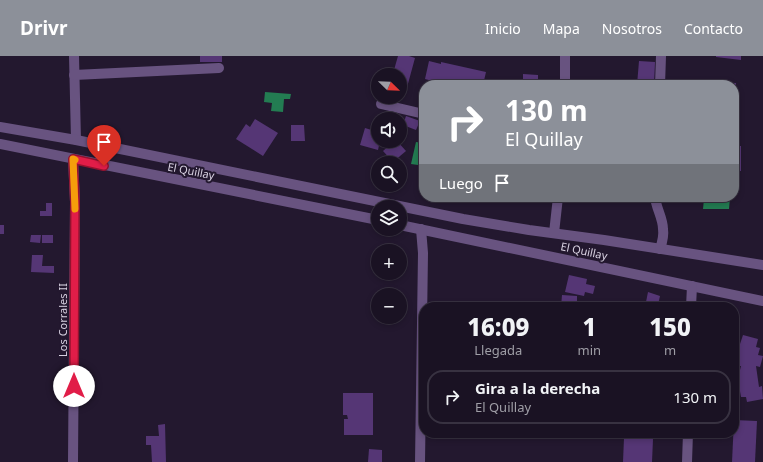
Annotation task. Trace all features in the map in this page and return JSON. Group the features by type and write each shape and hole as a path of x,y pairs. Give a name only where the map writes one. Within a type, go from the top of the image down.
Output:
{"street":[{"path":"74,56 76,140"},
{"path":"564,80 565,56"},
{"path":"660,80 661,56"},
{"path":"74,75 219,68"},
{"path":"381,104 419,113"},
{"path":"0,127 76,140 463,219 763,265"},
{"name":"El Quillay","path":"0,144 371,219"},
{"name":"Los Corrales II","path":"73,159 75,264 73,462"},
{"path":"554,233 557,202"},
{"path":"655,202 664,229 660,249"},
{"name":"El Quillay","path":"407,226 763,301"},
{"path":"422,229 422,302"},
{"path":"691,302 692,286"},
{"path":"420,438 420,462"},
{"path":"687,462 688,438"}],"shaded area":[{"path":"265,92 291,94 290,99 284,99 283,112 271,111 272,103 264,102"},
{"path":"416,142 419,142 418,165 411,164"},
{"path":"704,202 730,202 729,209 703,209"}],"building":[{"path":"200,56 222,56 222,62 200,62"},
{"path":"398,56 409,56 415,58 407,87 407,68 395,68"},
{"path":"741,56 741,60 716,57"},
{"path":"429,61 441,64 441,62 486,72 484,80 425,79"},
{"path":"639,61 655,62 654,80 637,80"},
{"path":"523,74 538,75 538,80 523,80"},
{"path":"407,116 419,121 416,130 407,127"},
{"path":"255,119 278,133 263,156 236,139 246,124 250,127"},
{"path":"291,125 304,125 305,141 291,141"},
{"path":"365,128 371,130 371,148 378,148 378,150 360,145"},
{"path":"739,146 741,146 741,171 739,171"},
{"path":"386,148 403,148 406,151 400,156 388,156 383,151"},
{"path":"46,203 52,203 52,216 40,216 40,211 46,211"},
{"path":"0,225 4,225 4,234 0,234"},
{"path":"31,235 41,235 40,243 30,242"},
{"path":"42,235 53,235 53,243 42,243"},
{"path":"32,255 43,255 42,266 54,266 54,273 31,272"},
{"path":"569,275 587,279 586,284 595,286 593,294 585,292 584,296 565,292"},
{"path":"648,292 660,296 659,302 646,302"},
{"path":"562,295 577,296 577,302 561,302"},
{"path":"743,335 758,339 756,347 760,348 758,355 763,356 760,367 756,366 759,387 762,386 763,399 747,402 746,397 741,397 739,386 739,371 741,366 739,366 739,347"},
{"path":"343,393 373,393 373,435 344,435 344,419 348,419 347,415 343,415"},
{"path":"739,420 757,421 755,462 732,462 733,438 739,438"},
{"path":"165,424 166,462 152,462 151,445 146,445 146,436 159,436 158,425"},
{"path":"624,438 653,439 652,462 623,462"},
{"path":"369,449 382,450 382,462 368,462"}],"slow traffic":[{"path":"75,160 73,159 75,209"}],"route":[{"path":"74,386 75,202 73,159 104,166"}]}
